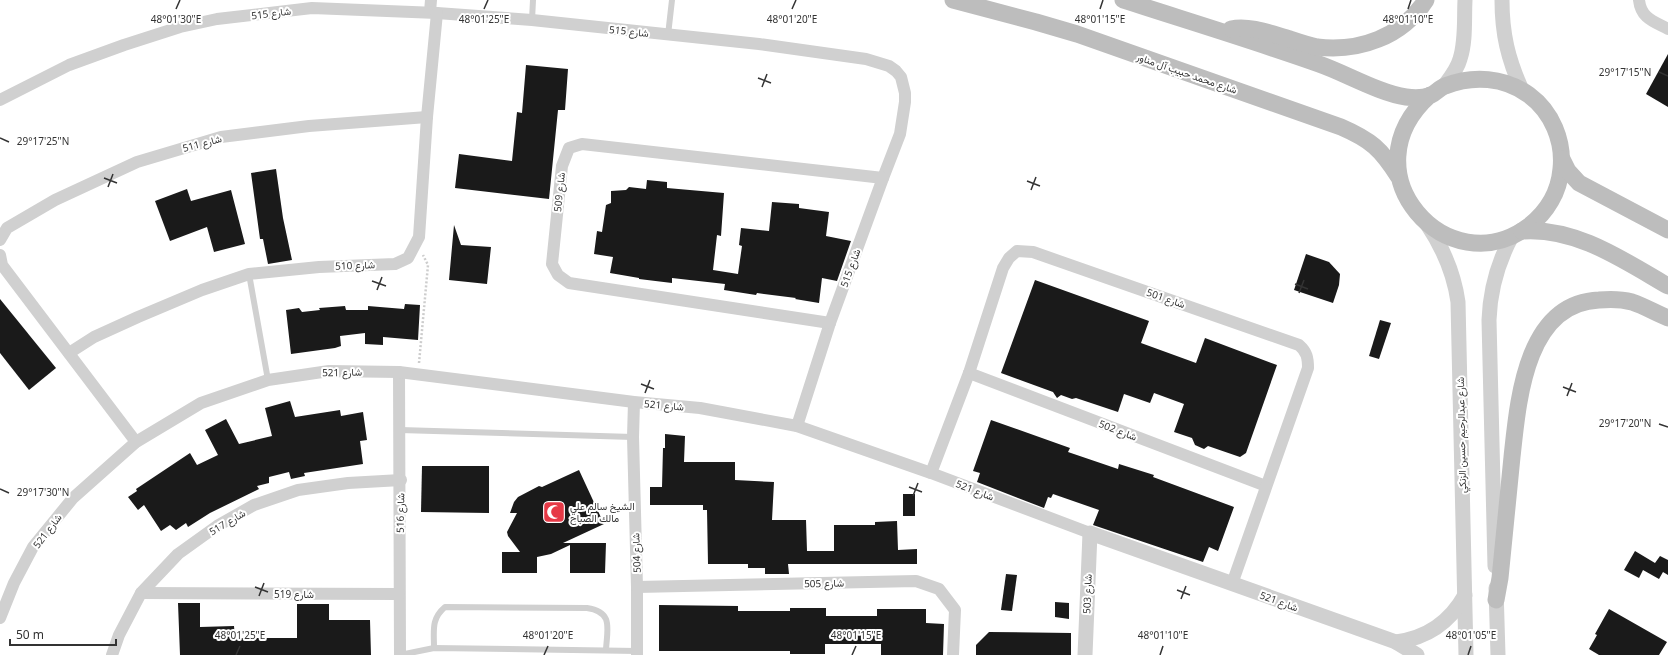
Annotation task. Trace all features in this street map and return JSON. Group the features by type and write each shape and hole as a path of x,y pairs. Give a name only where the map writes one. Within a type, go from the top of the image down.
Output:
{"main road":[{"name":"شارع محمد حبيب آل مناور","path":"953,0 1077,34 1341,127 1364,138 1378,148 1400,180"},
{"path":"1123,0 1321,64 1392,94 1406,97 1437,91 1460,81 1478,79 1496,81 1522,90 1543,108 1551,119 1559,138 1562,159 1559,181 1551,202 1541,216 1517,234"},
{"path":"1220,32 1234,29 1248,29 1261,31 1316,46 1342,48 1356,46 1379,40 1394,32 1413,15 1426,0"},
{"path":"1437,91 1412,115 1400,139 1398,153 1400,180 1407,199 1427,223 1453,238 1472,242 1492,241 1517,234 1549,232 1584,241 1601,248 1668,286"},
{"path":"1562,159 1568,171 1579,183 1668,230"},
{"path":"1496,600 1500,578 1517,409 1528,364 1542,332 1558,315 1580,303 1591,300 1618,300 1633,302 1668,318"}],"street":[{"name":"شارع 510","path":"69,352 94,337 138,317 202,290 249,274 319,267 395,264 408,258 419,237 434,13 431,0"},
{"path":"1437,91 1454,71 1460,59 1463,44 1465,0"},
{"path":"1502,0 1502,14 1508,57 1522,90"},
{"path":"1639,0 1640,10 1648,18 1668,29"},
{"name":"شارع 515","path":"0,100 69,65 180,27 217,19 312,8 434,13 532,20 759,44 879,62 896,71 901,77 904,88 904,113 900,134 882,178 830,323 797,426"},
{"name":"شارع 511","path":"0,240 7,228 55,200 144,160 222,137 309,126 427,117"},
{"name":"شارع 509","path":"830,323 569,283 558,275 552,264 562,166 569,148 582,144 882,178"},
{"name":"شارع عبدالرحيم حسين الزنكي","path":"1427,223 1438,240 1446,258 1455,282 1458,302 1466,655"},
{"path":"1500,654 1496,600 1489,320 1491,297 1498,266 1504,250 1517,234"},
{"name":"شارع 501","path":"931,473 970,373 1003,268 1009,258 1017,251 1033,252 1299,345 1304,350 1308,358 1308,368 1232,584"},
{"path":"0,255 2,265 136,442"},
{"name":"شارع 521","path":"0,618 14,584 33,547 73,498 136,442 201,403 268,380 329,370 418,374 634,402 700,408 797,426 931,473 1232,584 1396,642 1417,655"},
{"name":"شارع 516","path":"399,372 400,655"},
{"name":"شارع 502","path":"970,373 1266,486"},
{"name":"شارع 504","path":"634,402 633,437 637,587 637,653"},
{"name":"شارع 517","path":"112,655 119,635 141,593 178,554 217,526 254,505 298,490 348,483 400,480"},
{"name":"شارع 503","path":"1085,655 1090,532"},
{"name":"شارع 505","path":"637,587 916,581 939,589 955,610 953,655"},
{"name":"شارع 519","path":"141,593 399,594"},
{"path":"1396,642 1419,637 1438,626 1454,612 1465,595"}],"lane":[{"path":"532,20 533,0"},
{"path":"668,35 672,0"},
{"path":"249,274 268,380"},
{"path":"400,430 633,437"},
{"path":"434,648 435,619 445,607 587,608 596,609 604,615 607,621 606,650"},
{"path":"400,655 434,648 606,650 637,653"}],"path":[{"path":"415,246 424,256 428,265 418,374"}],"building":[{"path":"1668,54 1668,107 1646,94"},
{"path":"526,65 568,69 565,110 558,110 549,199 455,188 459,154 512,161 517,112 522,113"},
{"path":"276,169 283,218 292,260 268,264 263,239 260,239 251,173"},
{"path":"647,180 667,182 667,188 724,193 721,236 717,235 713,270 738,274 742,246 739,245 741,228 769,231 772,202 799,204 799,208 829,212 826,236 851,241 837,281 822,278 819,303 795,299 796,298 757,293 756,295 724,290 725,284 672,278 672,283 639,279 610,273 613,257 594,254 597,231 602,232 606,205 611,203 611,191 626,190 629,187 646,189"},
{"path":"187,189 191,201 231,190 245,244 214,252 207,227 170,241 155,201"},
{"path":"454,225 461,245 491,247 487,284 449,280"},
{"path":"1306,254 1329,262 1340,274 1339,285 1333,303 1294,290"},
{"path":"1035,280 1149,321 1141,343 1196,363 1205,338 1277,365 1246,453 1240,457 1208,446 1204,449 1195,445 1192,438 1174,432 1184,404 1154,393 1150,403 1124,394 1118,412 1076,398 1072,399 1061,395 1057,398 1053,392 1001,373"},
{"path":"0,299 56,368 29,390 0,353"},
{"path":"405,304 420,305 418,340 383,337 383,345 365,344 365,333 340,336 341,346 335,348 291,354 286,310 299,308 302,312 320,310 319,308 345,306 346,310 368,310 368,306 404,309"},
{"path":"1380,320 1391,323 1379,359 1369,356"},
{"path":"290,401 295,417 340,410 341,416 363,412 367,440 360,441 363,464 304,473 305,476 291,479 289,472 269,477 269,483 257,486 259,489 210,513 188,527 186,523 176,530 170,525 161,531 144,505 138,510 128,497 137,491 136,489 190,453 197,465 218,455 205,430 226,419 239,444 272,436 265,408"},
{"path":"991,420 1070,448 1068,452 1118,469 1119,464 1154,475 1153,477 1234,507 1218,551 1209,547 1203,562 1093,525 1099,510 1053,494 1051,498 1048,497 1044,508 977,482 980,473 973,471"},
{"path":"665,434 685,436 684,462 735,462 735,480 774,482 772,520 806,520 807,551 834,551 834,525 875,525 875,522 897,521 898,550 917,549 917,564 788,564 789,574 765,574 765,568 748,568 748,564 708,564 707,510 703,510 703,505 650,505 650,487 662,487 663,448 665,448"},
{"path":"422,466 489,466 489,513 421,512"},
{"name":"الشيخ سالم علي مالك الصباح","path":"579,470 604,524 563,543 606,543 605,573 570,573 570,545 551,554 537,557 537,573 502,573 502,552 520,552 508,536 507,532 517,513 510,513 514,502 518,497 539,486 542,487"},
{"path":"903,494 915,494 915,516 903,516"},
{"path":"1635,551 1655,563 1660,556 1668,560 1668,575 1663,572 1659,579 1643,570 1639,578 1624,570"},
{"path":"1006,574 1017,575 1012,611 1001,610"},
{"path":"1055,602 1069,603 1069,619 1055,617"},
{"path":"178,603 200,603 200,627 234,626 235,638 297,638 297,604 329,604 329,620 370,620 371,655 180,655"},
{"path":"659,605 738,606 738,611 790,611 790,608 826,608 826,616 877,616 877,609 926,609 926,623 944,624 943,655 881,655 881,644 825,644 825,654 790,654 790,651 659,651"},
{"path":"1609,609 1667,642 1659,655 1599,655 1589,649 1597,635 1595,634"},
{"path":"989,632 1071,633 1071,655 976,655 976,645"}],"place":[{"name":"الشيخ سالم علي مالك الصباح","path":"554,512"}]}
